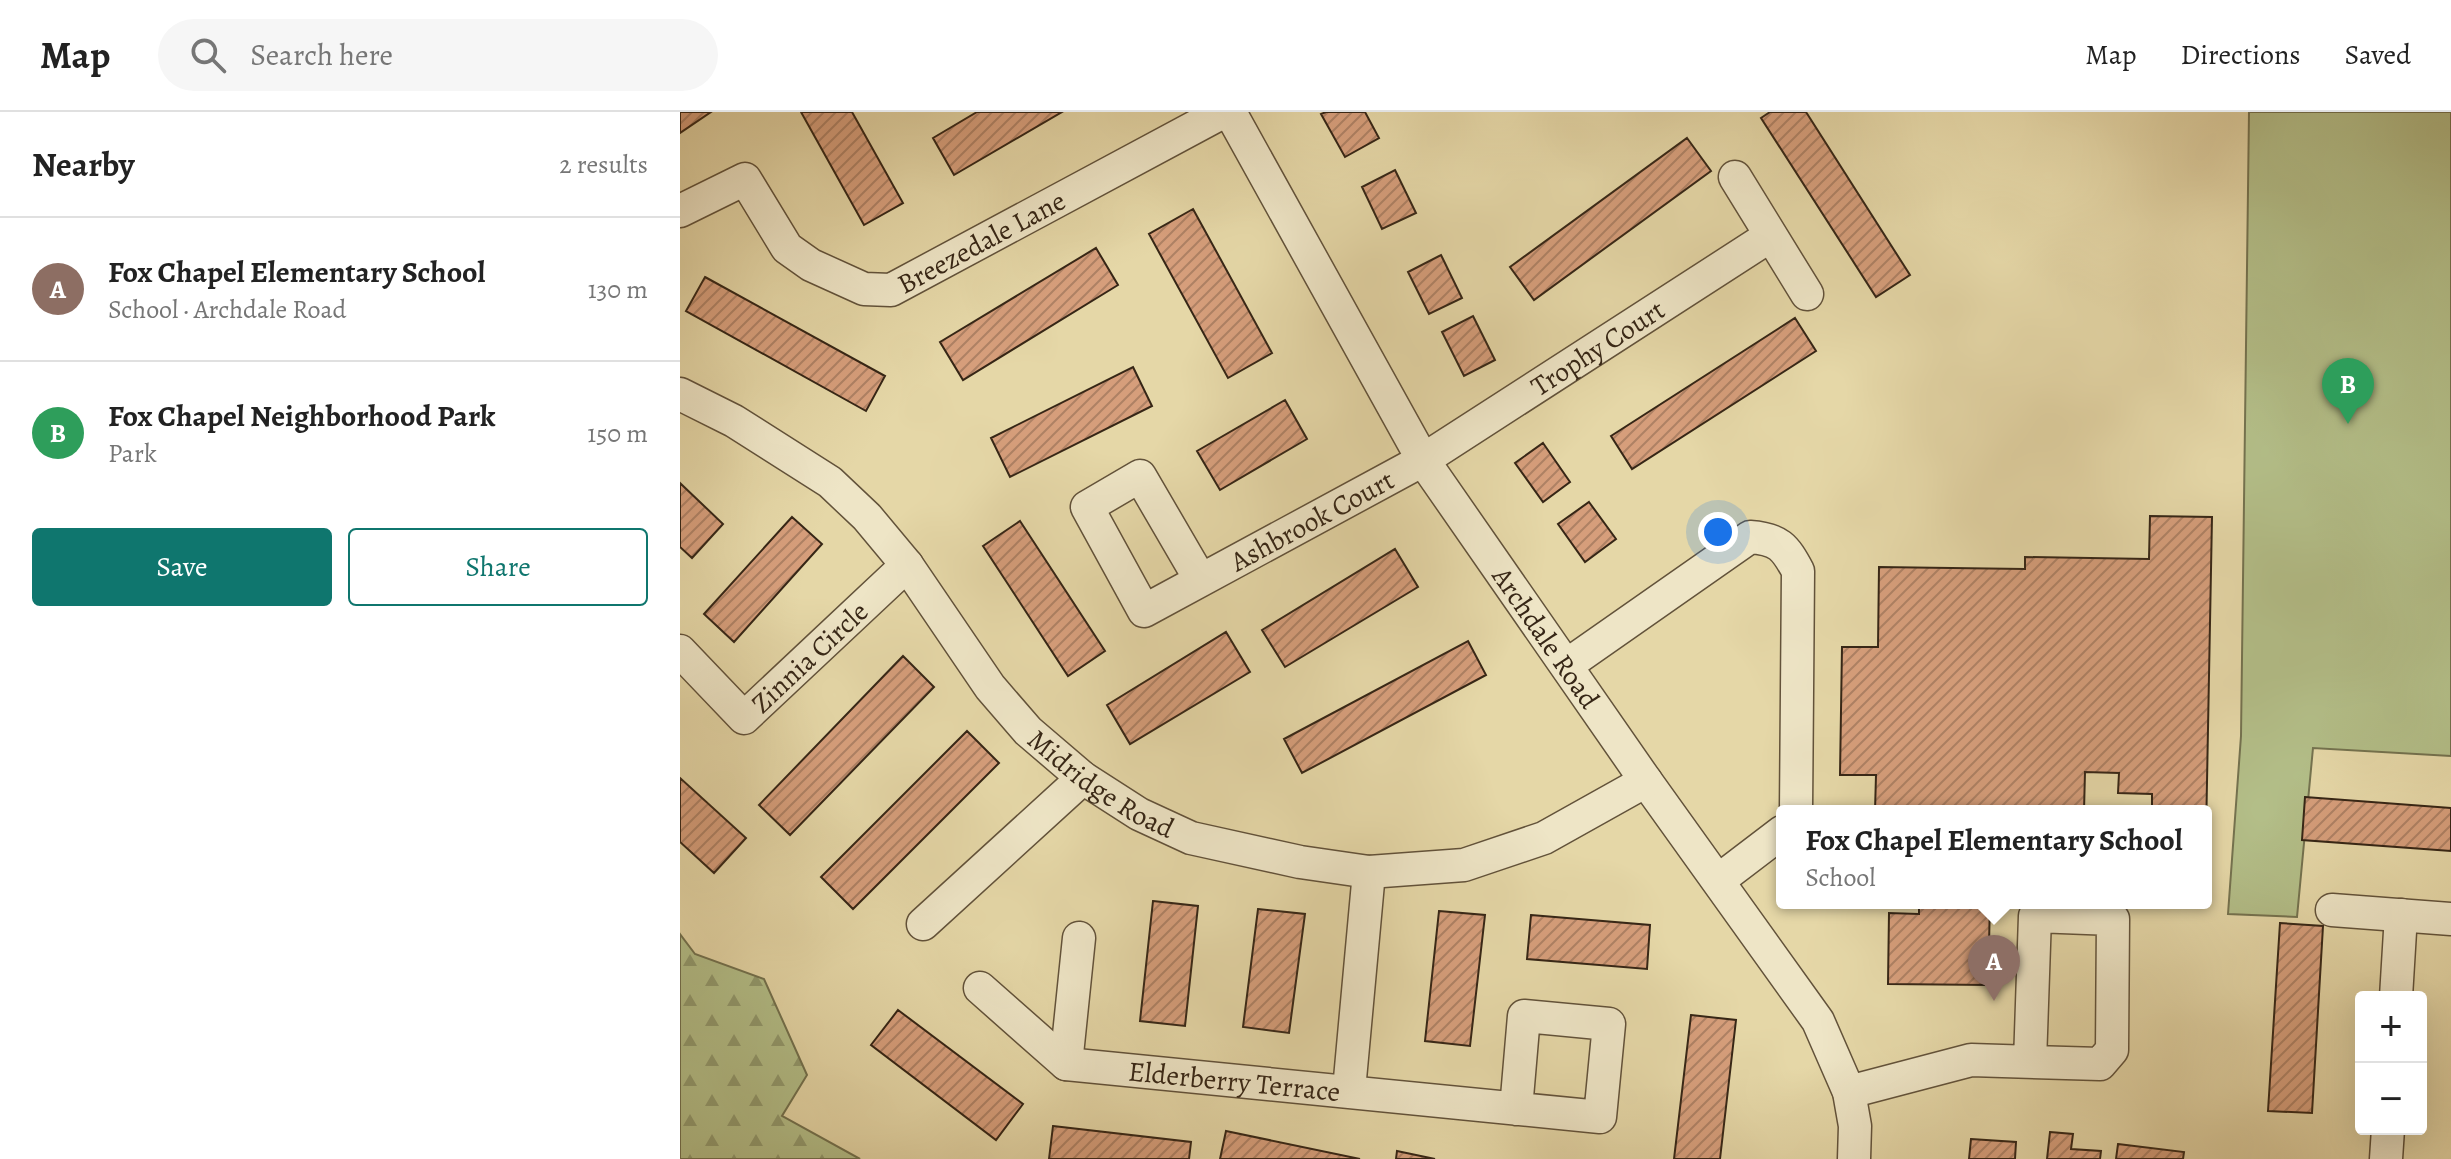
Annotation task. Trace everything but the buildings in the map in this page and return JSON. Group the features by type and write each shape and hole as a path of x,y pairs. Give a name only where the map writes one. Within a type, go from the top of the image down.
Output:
{"street":[{"name":"Breezedale Lane","path":"680,211 745,179 787,248 811,265 864,289 891,290 1223,112"},
{"name":"Archdale Road","path":"1230,112 1423,460 1646,781 1818,1021 1849,1092 1855,1126 1854,1159"},
{"path":"1735,177 1807,294"},
{"name":"Trophy Court","path":"1423,460 1770,236"},
{"name":"Midridge Road","path":"680,394 734,421 830,482 867,517 907,565 990,687 1028,731 1083,778 1139,814 1191,838 1300,862 1369,872 1464,865 1544,838 1646,781"},
{"name":"Ashbrook Court","path":"1200,579 1423,460"},
{"path":"1567,665 1750,537 1767,538 1785,548 1798,571 1796,805"},
{"name":"Zinnia Circle","path":"680,651 744,718 907,565"},
{"path":"923,924 1083,778"},
{"path":"1719,880 1776,837"},
{"path":"1349,1090 1369,872"},
{"path":"2332,910 2451,919"},
{"path":"2396,991 2401,915"},
{"path":"1849,1092 1971,1060 2030,1062 2100,1064 2112,1050 2113,919 2035,916 2030,1062"},
{"path":"1066,1064 1079,938"},
{"path":"980,988 1066,1064"},
{"name":"Elderberry Terrace","path":"1066,1064 1516,1109"},
{"path":"2386,1159 2388,1135"}],"green space":[{"path":"2249,112 2451,112 2451,756 2313,748 2297,917 2228,914 2241,736"},
{"path":"680,934 695,954 764,979 807,1075 782,1116 860,1159 680,1159"}],"place":[{"name":"Fox Chapel Neighborhood Park","path":"2348,424"},
{"name":"Fox Chapel Elementary School","path":"1994,1001"}]}
